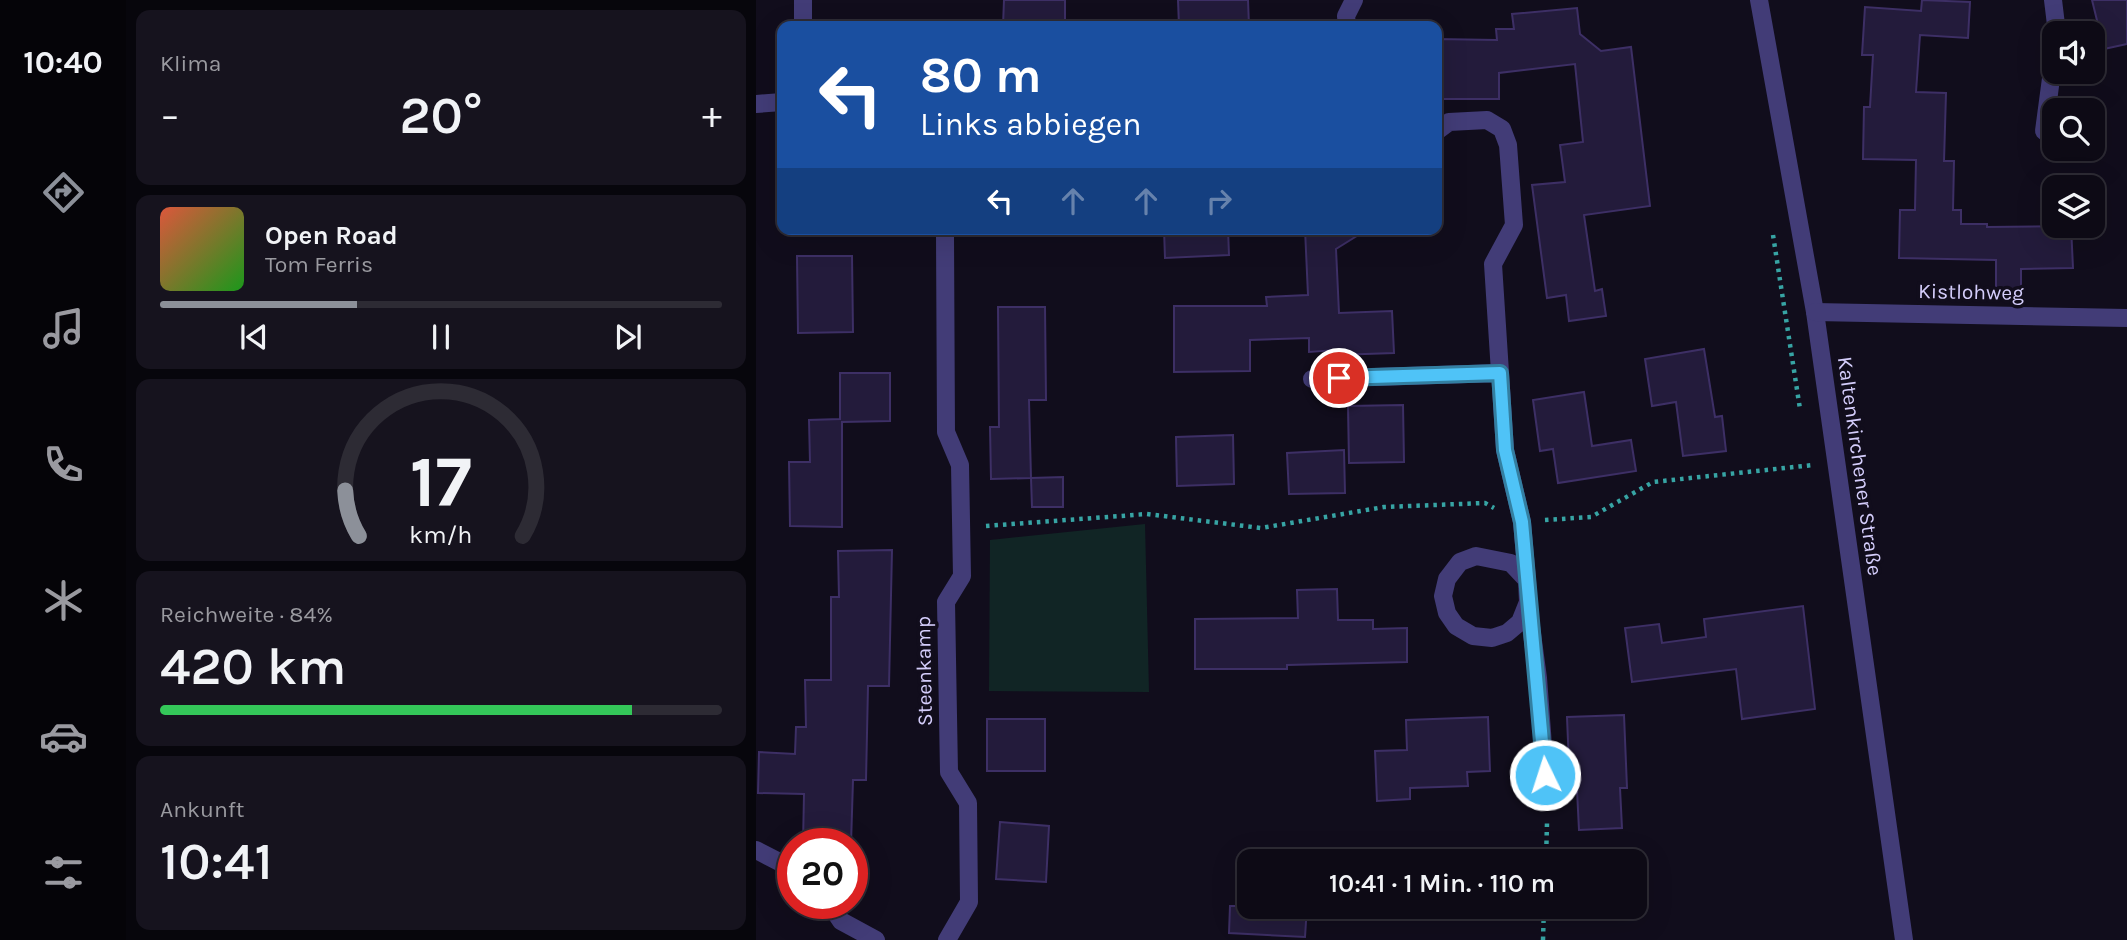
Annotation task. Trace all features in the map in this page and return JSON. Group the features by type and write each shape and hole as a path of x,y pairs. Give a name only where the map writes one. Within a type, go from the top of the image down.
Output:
{"street":[{"path":"803,0 803,21"},
{"path":"1346,21 1346,16 1354,0"},
{"name":"Kaltenkirchener Straße","path":"1759,0 1815,312 1904,940"},
{"path":"2053,0 2056,21"},
{"path":"756,104 777,102"},
{"path":"1442,127 1449,122 1487,120 1502,129 1508,145 1514,225 1493,264 1505,450 1522,522 1547,799"},
{"name":"Steenkamp","path":"944,235 946,432 960,465 962,576 946,602 949,772 968,803 969,902 947,940"},
{"name":"Kistlohweg","path":"1815,312 2127,318"},
{"path":"1312,379 1500,373"},
{"path":"1527,580 1511,562 1476,556 1460,562 1447,579 1443,596 1447,613 1456,626 1473,636 1492,638 1507,633 1520,622 1528,602"},
{"path":"756,850 777,861"},
{"path":"840,919 876,940"}],"path":[{"path":"1772,233 1801,411"},
{"path":"1807,452 1811,479"},
{"path":"960,528 1147,514 1261,528 1384,507 1485,503 1522,522 1591,517 1653,482 1836,461"},
{"path":"1546,849 1547,799"},
{"path":"1544,919 1544,940"}],"green space":[{"path":"1145,524 1149,692 989,691 990,540"}],"building":[{"path":"1004,0 1065,0 1065,21 1003,21"},
{"path":"1178,0 1248,0 1249,21 1179,21"},
{"path":"1922,0 1970,2 1968,38 1920,35 1916,92 1946,93 1944,161 1954,161 1953,210 1961,210 1961,224 1987,224 1987,227 2042,226 2042,238 2072,238 2073,268 2021,269 2021,294 1996,294 1996,260 1899,258 1900,210 1915,210 1916,160 1863,159 1864,107 1870,107 1873,55 1862,55 1865,7 1921,11"},
{"path":"2092,0 2127,0 2127,44 2105,49 2105,21 2097,21"},
{"path":"1577,8 1580,34 1601,51 1631,47 1650,206 1584,215 1595,291 1602,289 1606,316 1569,321 1566,295 1547,298 1532,185 1565,182 1560,145 1583,142 1575,64 1499,73 1499,99 1442,99 1442,39 1497,40 1496,29 1514,29 1512,14"},
{"path":"1164,235 1228,235 1229,255 1165,258"},
{"path":"1305,235 1358,235 1336,249 1339,313 1392,311 1394,353 1336,355 1336,350 1309,352 1309,338 1250,340 1250,371 1174,372 1174,306 1267,306 1266,297 1308,295"},
{"path":"797,256 852,256 853,332 798,333"},
{"path":"998,307 1045,307 1046,400 1029,400 1031,478 991,479 990,427 999,427"},
{"path":"1704,349 1715,417 1722,416 1726,451 1683,456 1676,402 1652,406 1645,359"},
{"path":"840,373 890,373 890,421 842,422 842,527 790,526 789,462 810,462 809,420 840,419"},
{"path":"1584,392 1592,446 1631,440 1636,471 1558,483 1553,449 1540,451 1533,400"},
{"path":"1403,405 1404,462 1349,463 1348,406"},
{"path":"1233,435 1234,484 1177,486 1176,437"},
{"path":"1344,450 1345,493 1289,494 1287,453"},
{"path":"1063,477 1063,507 1032,507 1031,478"},
{"path":"892,550 889,686 868,686 866,780 853,780 852,828 803,828 804,794 758,793 759,752 795,754 796,727 806,727 805,680 831,680 831,597 839,597 838,551"},
{"path":"1337,589 1338,620 1373,620 1373,629 1407,628 1407,662 1287,665 1287,669 1195,669 1195,619 1298,618 1297,590"},
{"path":"1803,606 1815,709 1742,719 1736,669 1632,682 1625,628 1659,624 1662,643 1706,637 1704,619"},
{"path":"1624,715 1627,788 1620,788 1622,828 1579,830 1577,790 1570,790 1567,717"},
{"path":"1488,717 1490,771 1467,772 1468,786 1410,788 1410,799 1377,801 1375,751 1407,750 1406,720"},
{"path":"987,719 1045,719 1045,771 987,771"},
{"path":"1000,822 1049,826 1046,882 996,879"},
{"path":"1230,906 1237,906 1237,919 1306,919 1305,937 1229,933"}],"route":[{"path":"1339,378 1500,373 1505,450 1522,522 1545,775"}]}
